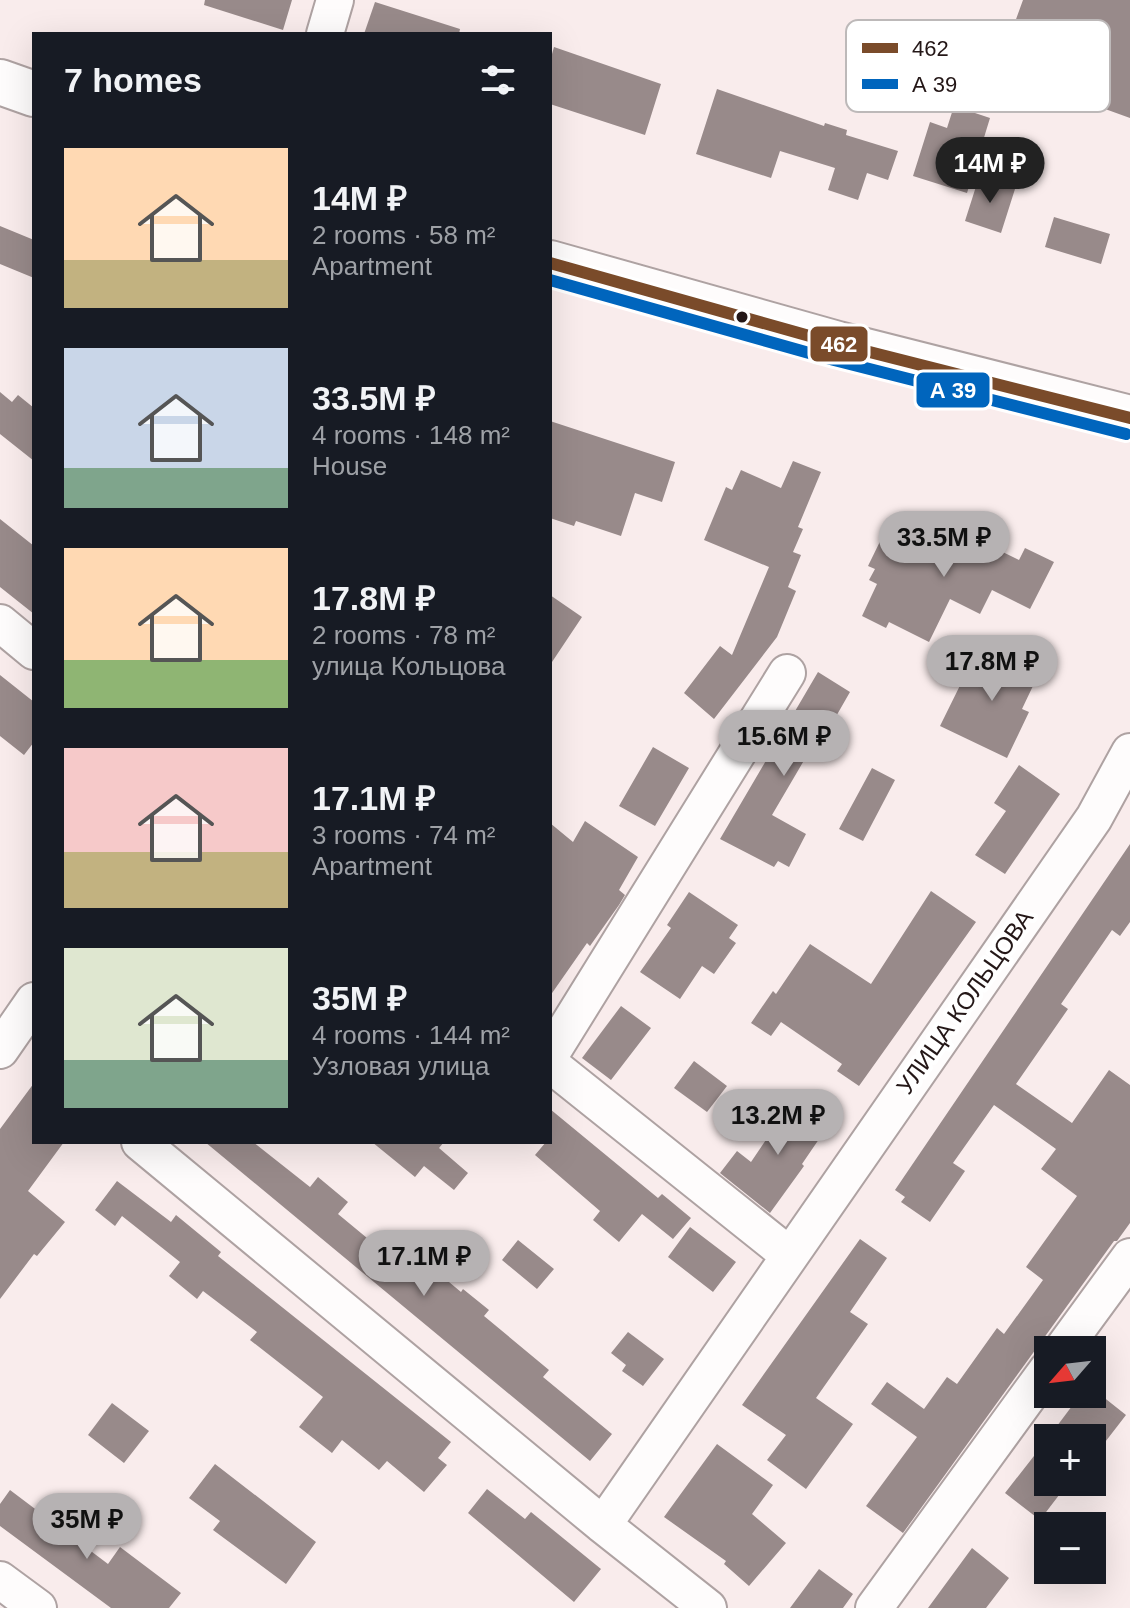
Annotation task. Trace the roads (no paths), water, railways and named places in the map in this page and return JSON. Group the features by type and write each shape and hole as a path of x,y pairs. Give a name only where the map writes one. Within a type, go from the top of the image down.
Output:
{"street":[{"path":"326,32 335,0"},
{"path":"0,82 32,93"},
{"path":"552,264 838,344 1130,418"},
{"path":"0,623 32,649"},
{"path":"552,1052 787,673"},
{"name":"УЛИЦА КОЛЬЦОВА","path":"603,1525 1085,831 1130,752"},
{"path":"11,1042 32,1005"},
{"path":"552,1066 789,1255"},
{"path":"142,1144 603,1525 708,1608"},
{"path":"1072,1336 1130,1257"},
{"path":"874,1608 1034,1388"},
{"path":"0,1580 38,1608"}]}
